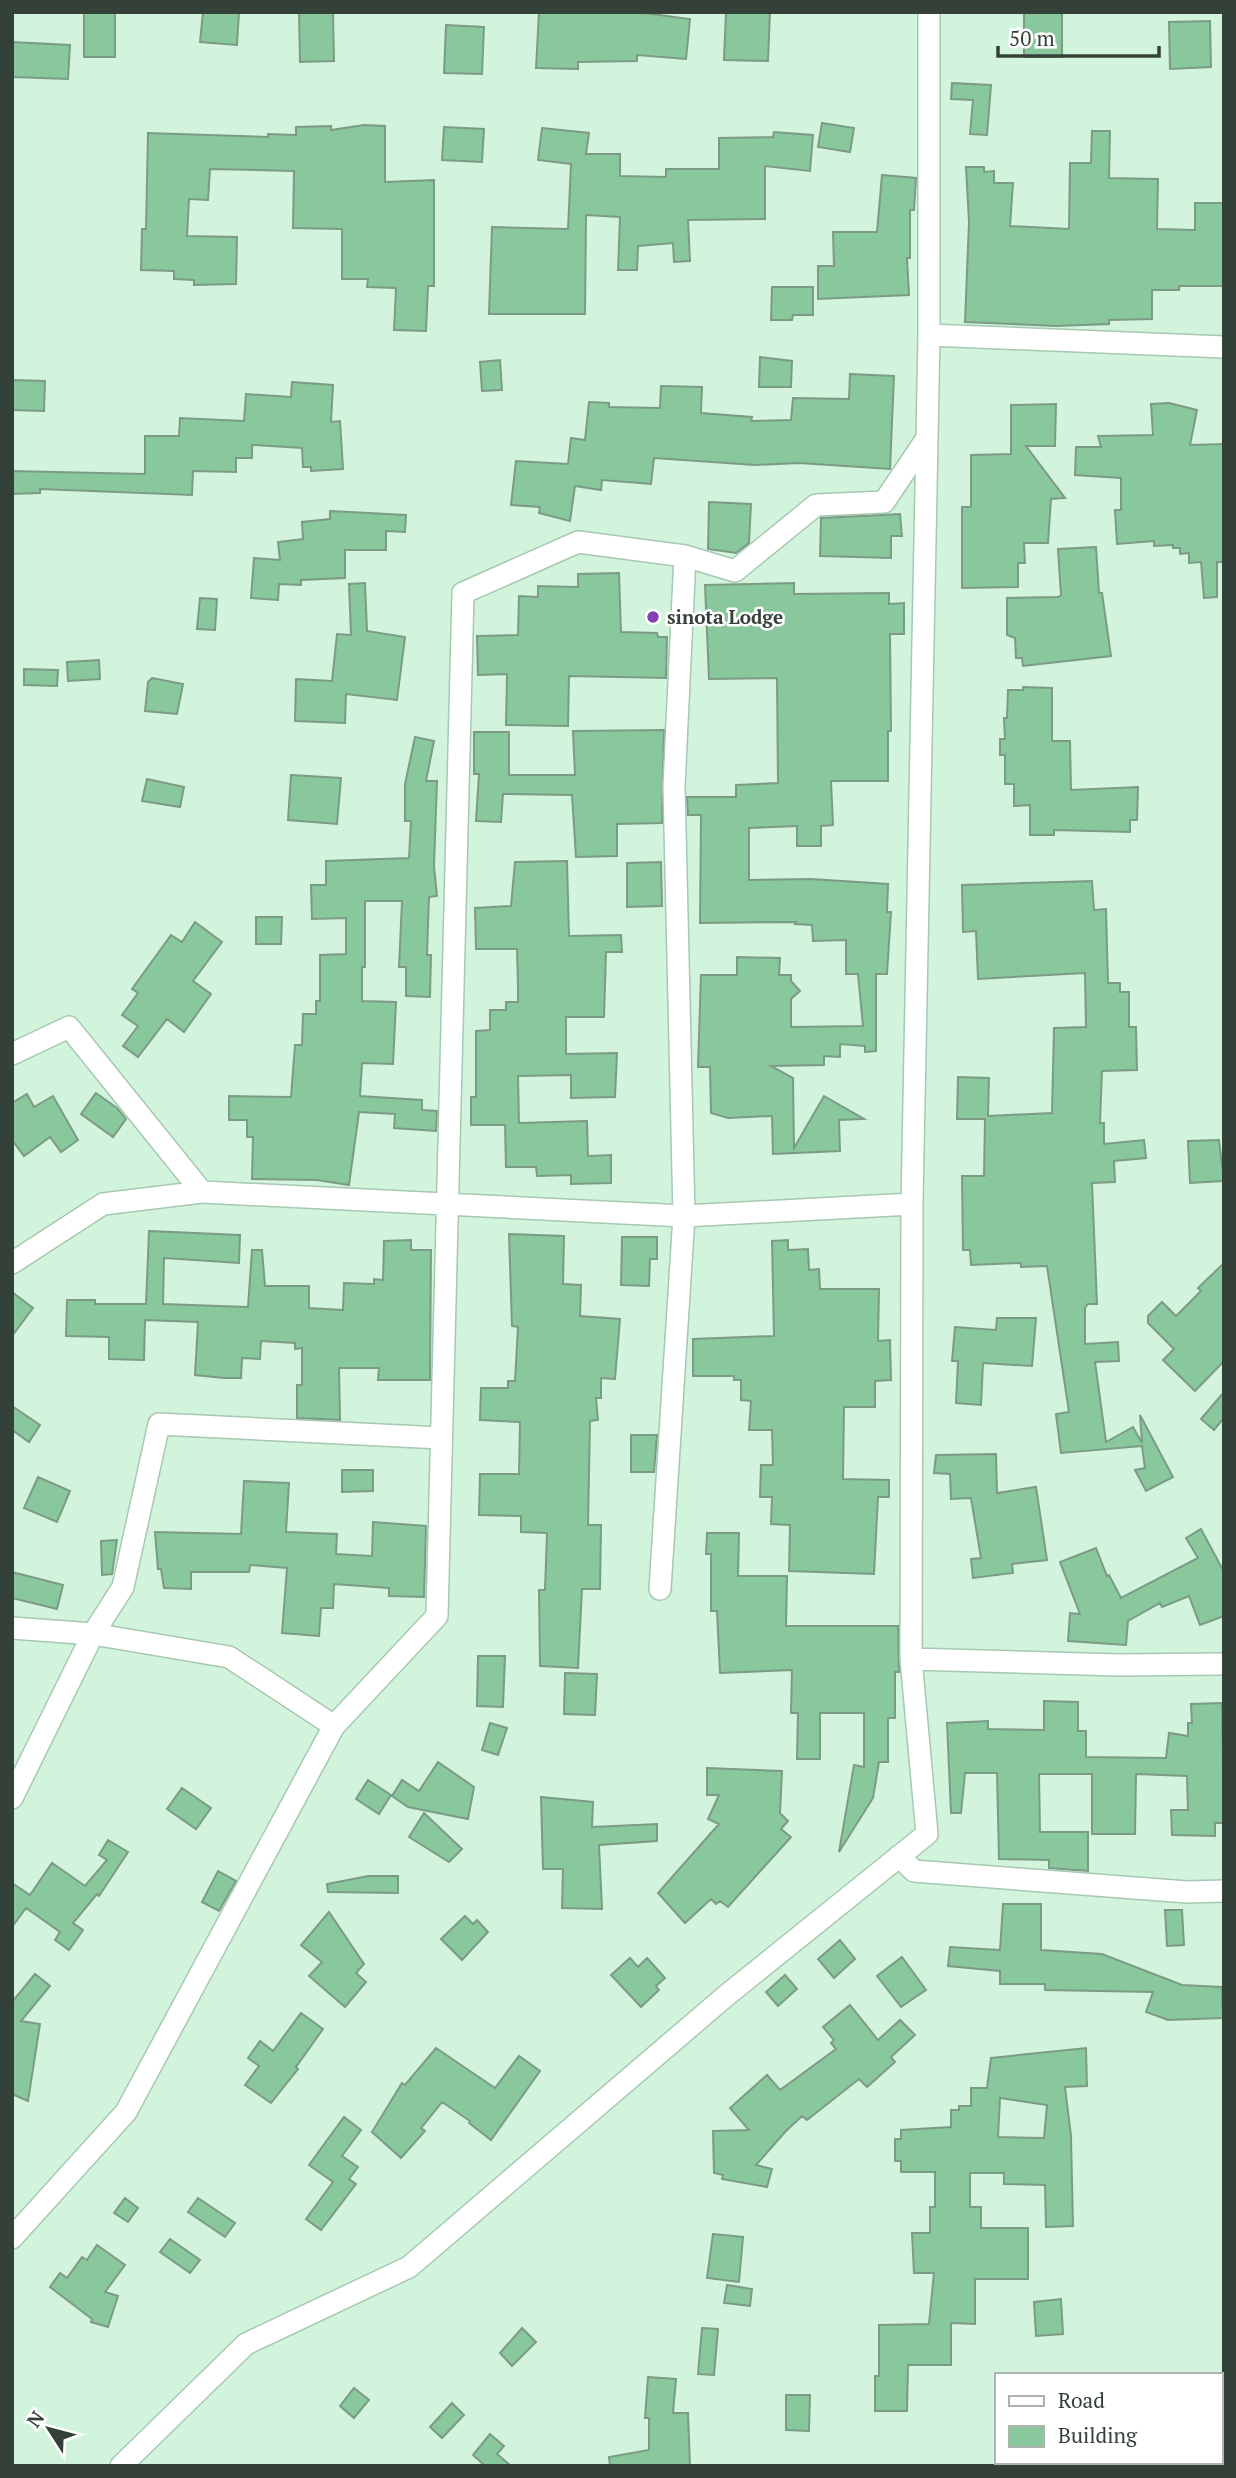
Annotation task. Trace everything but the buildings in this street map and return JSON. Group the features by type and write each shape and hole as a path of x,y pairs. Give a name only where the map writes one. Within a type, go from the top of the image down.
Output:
{"street":[{"path":"121,2466 246,2344 409,2267 727,1995 927,1834 911,1659 912,1204 929,335 929,12"},
{"path":"929,335 1224,347"},
{"path":"12,2238 126,2112 334,1726 437,1616 463,593 578,542 685,556 735,571 816,505 884,502 927,438"},
{"path":"660,1589 684,1216 674,786 685,556"},
{"path":"12,1054 69,1027 202,1192"},
{"path":"12,1263 103,1204 202,1192 448,1207 684,1216 912,1204"},
{"path":"12,1798 93,1634 123,1587 159,1424 441,1438"},
{"path":"12,1628 93,1634 229,1657 334,1726"},
{"path":"911,1659 1118,1665 1224,1664"},
{"path":"899,1856 914,1871 1187,1892 1224,1891"}],"place":[{"name":"sinota Lodge","path":"653,617"}]}
